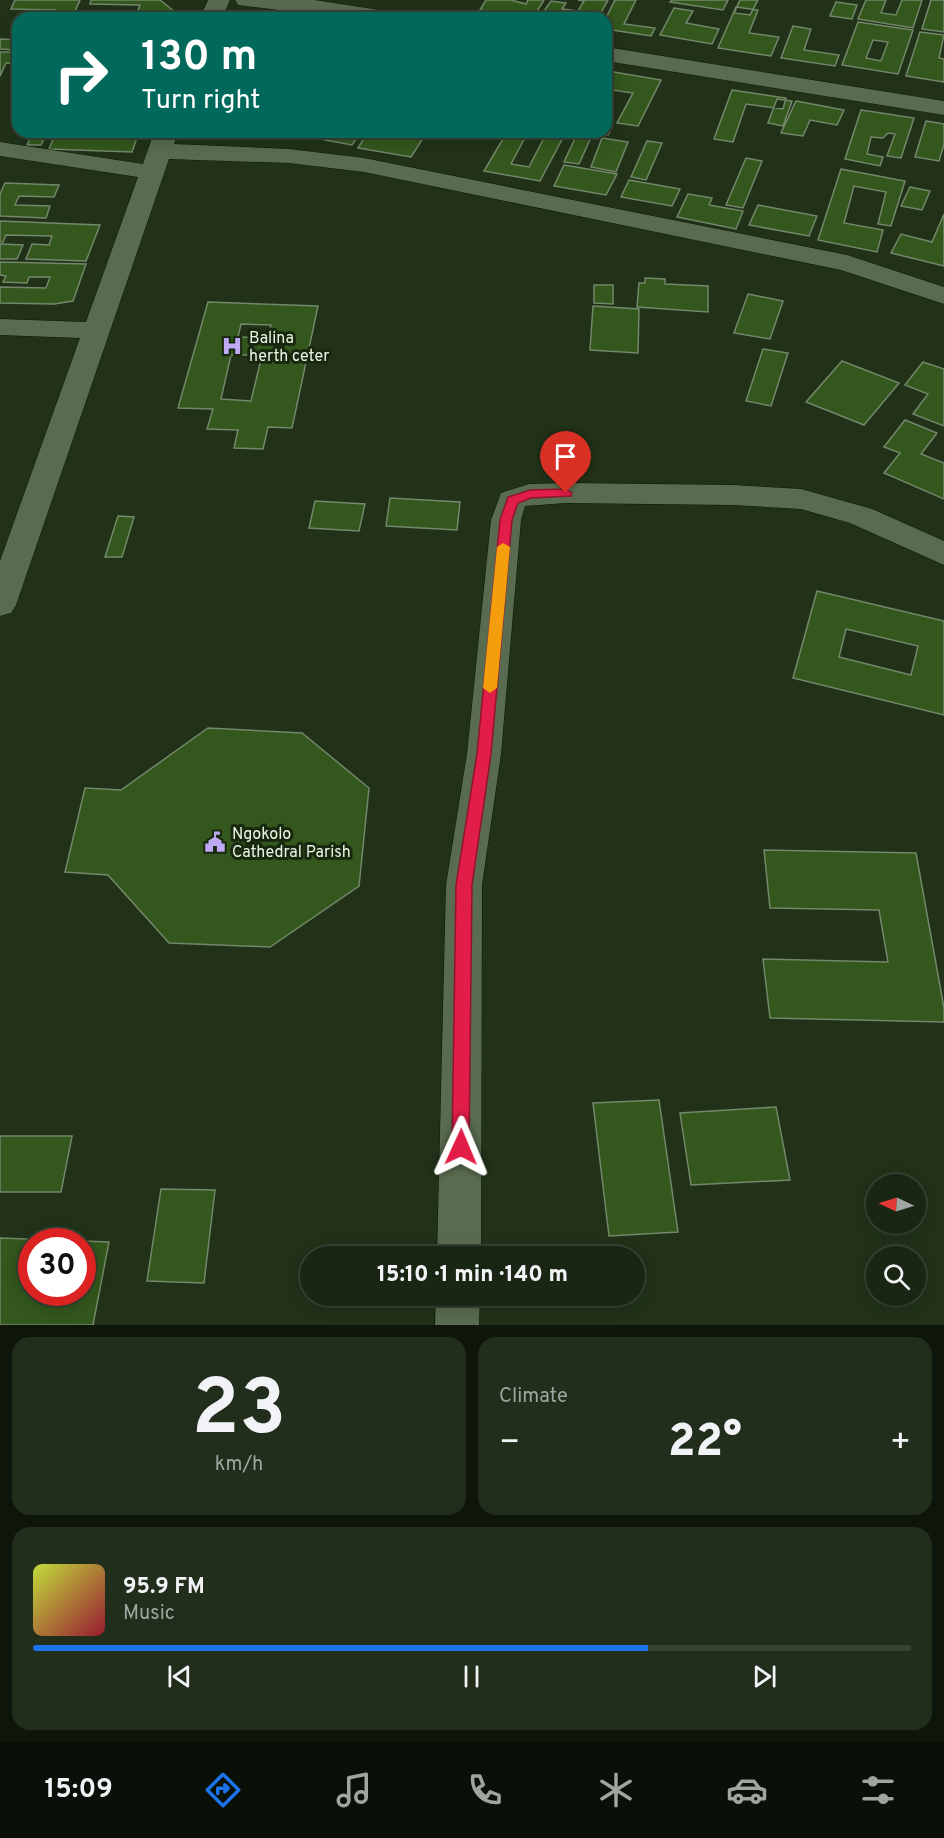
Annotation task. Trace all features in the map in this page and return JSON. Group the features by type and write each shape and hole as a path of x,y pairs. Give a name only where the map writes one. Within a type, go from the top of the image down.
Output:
{"street":[{"path":"246,0 323,4 359,12"},
{"path":"612,55 944,108"},
{"path":"0,149 289,156 364,165 847,263 944,296"},
{"path":"0,605 158,152"},
{"path":"0,327 95,330"},
{"path":"459,1246 464,885 484,754 506,520 512,500 530,494 566,493 733,495 801,499 861,516 944,554"},
{"path":"457,1325 458,1306"}],"building":[{"path":"15,0 80,0 75,12 11,9"},
{"path":"91,0 160,0 175,12 137,12 140,5 90,4"},
{"path":"486,0 511,0 526,4 528,0 544,0 537,12 480,10"},
{"path":"578,0 608,0 601,12 543,12 551,1 566,3 562,9 578,11 584,1"},
{"path":"615,0 636,0 624,24 655,28 651,36 612,30 612,12 609,12"},
{"path":"672,0 728,0 723,10 670,2"},
{"path":"740,0 758,0 750,15 734,13"},
{"path":"866,0 886,0 881,13 896,15 902,0 922,0 913,28 858,19"},
{"path":"931,0 944,0 944,32 922,29"},
{"path":"836,2 857,5 852,19 830,16"},
{"path":"736,7 758,10 749,33 779,37 771,56 718,48"},
{"path":"674,8 693,11 686,23 719,29 712,44 660,35"},
{"path":"858,22 913,30 898,74 842,65","holes":["873,40 888,42 881,61 866,58"]},
{"path":"793,26 811,29 804,50 839,55 835,66 781,58"},
{"path":"920,32 944,35 939,58 944,59 944,82 906,76"},
{"path":"0,39 12,40 12,50 0,49"},
{"path":"0,52 12,52 12,64 6,63 0,76"},
{"path":"612,72 661,80 638,126 617,123 633,93 612,92"},
{"path":"732,90 786,98 783,109 746,104 733,142 714,139"},
{"path":"777,99 792,101 783,126 768,123"},
{"path":"796,101 844,110 837,125 810,120 803,136 781,133"},
{"path":"861,110 914,118 901,158 887,156 895,134 888,133 883,138 871,137 867,154 883,157 880,166 845,159"},
{"path":"926,121 944,124 944,144 939,161 915,157"},
{"path":"30,138 44,138 41,145 27,145"},
{"path":"54,138 137,138 132,152 49,149"},
{"path":"326,138 357,138 352,145 325,140"},
{"path":"364,138 423,138 411,157 358,148"},
{"path":"503,138 525,138 511,164 529,167 544,138 563,138 540,181 484,171"},
{"path":"575,138 591,138 579,164 564,162"},
{"path":"602,138 628,142 616,172 591,167"},
{"path":"647,141 662,143 646,180 631,177"},
{"path":"746,158 762,161 743,208 726,205"},
{"path":"564,165 617,174 606,195 554,186"},
{"path":"841,169 905,181 891,226 878,224 886,192 854,186 844,223 883,230 877,252 818,240"},
{"path":"629,180 680,189 672,206 621,197"},
{"path":"5,183 59,185 54,197 19,196 15,205 50,206 46,218 0,216 0,194"},
{"path":"910,187 930,191 922,210 901,206"},
{"path":"688,194 712,198 709,205 743,211 736,229 677,217"},
{"path":"758,205 817,216 809,236 749,225"},
{"path":"944,214 944,266 891,253 901,234 932,242"},
{"path":"0,221 100,225 86,261 26,259 32,244 49,245 52,236 6,235 2,244 23,245 17,259 0,259"},
{"path":"0,262 86,264 73,301 54,304 0,303 0,287 46,288 50,277 29,277 27,283 3,282 6,276 0,275"},
{"path":"645,278 665,279 665,284 708,286 708,312 637,307 639,283 645,283"},
{"path":"594,285 613,285 613,304 594,303"},
{"path":"748,294 783,301 770,339 734,333"},
{"path":"208,302 318,306 292,428 268,427 263,449 234,448 238,430 207,429 213,409 178,408","holes":["241,324 271,325 268,338 238,337","231,355 262,355 251,401 221,399"]},
{"path":"593,306 639,309 638,353 590,350"},
{"path":"763,349 788,353 771,406 746,401"},
{"path":"842,361 899,383 864,425 806,402"},
{"path":"923,362 944,369 944,426 913,414 928,394 905,385"},
{"path":"905,420 937,433 921,454 944,463 944,499 884,473 900,453 884,447"},
{"path":"390,498 460,502 457,530 386,526"},
{"path":"315,501 365,504 359,531 309,528"},
{"path":"118,516 134,517 122,557 105,557"},
{"path":"817,591 944,621 944,715 793,678","holes":["846,629 918,646 911,675 839,657"]},
{"path":"208,728 302,733 369,788 359,886 270,947 169,943 108,875 65,872 85,788 121,790"},
{"path":"764,850 916,853 944,1008 944,1022 770,1018 763,959 888,962 879,910 770,908"},
{"path":"659,1100 678,1232 609,1236 593,1103"},
{"path":"776,1107 790,1180 691,1185 680,1113"},
{"path":"0,1136 72,1136 61,1192 0,1192"},
{"path":"161,1189 215,1190 204,1283 147,1281"},
{"path":"0,1238 18,1239 18,1306 96,1306 96,1242 109,1242 93,1325 0,1325"}],"slow traffic":[{"path":"490,688 503,547"}],"place":[{"name":"Balina herth ceter","path":"232,346"},
{"name":"Ngokolo Cathedral Parish","path":"215,842"}],"route":[{"path":"461,1147 464,885 484,754 506,520 512,500 530,494 566,493"}]}
